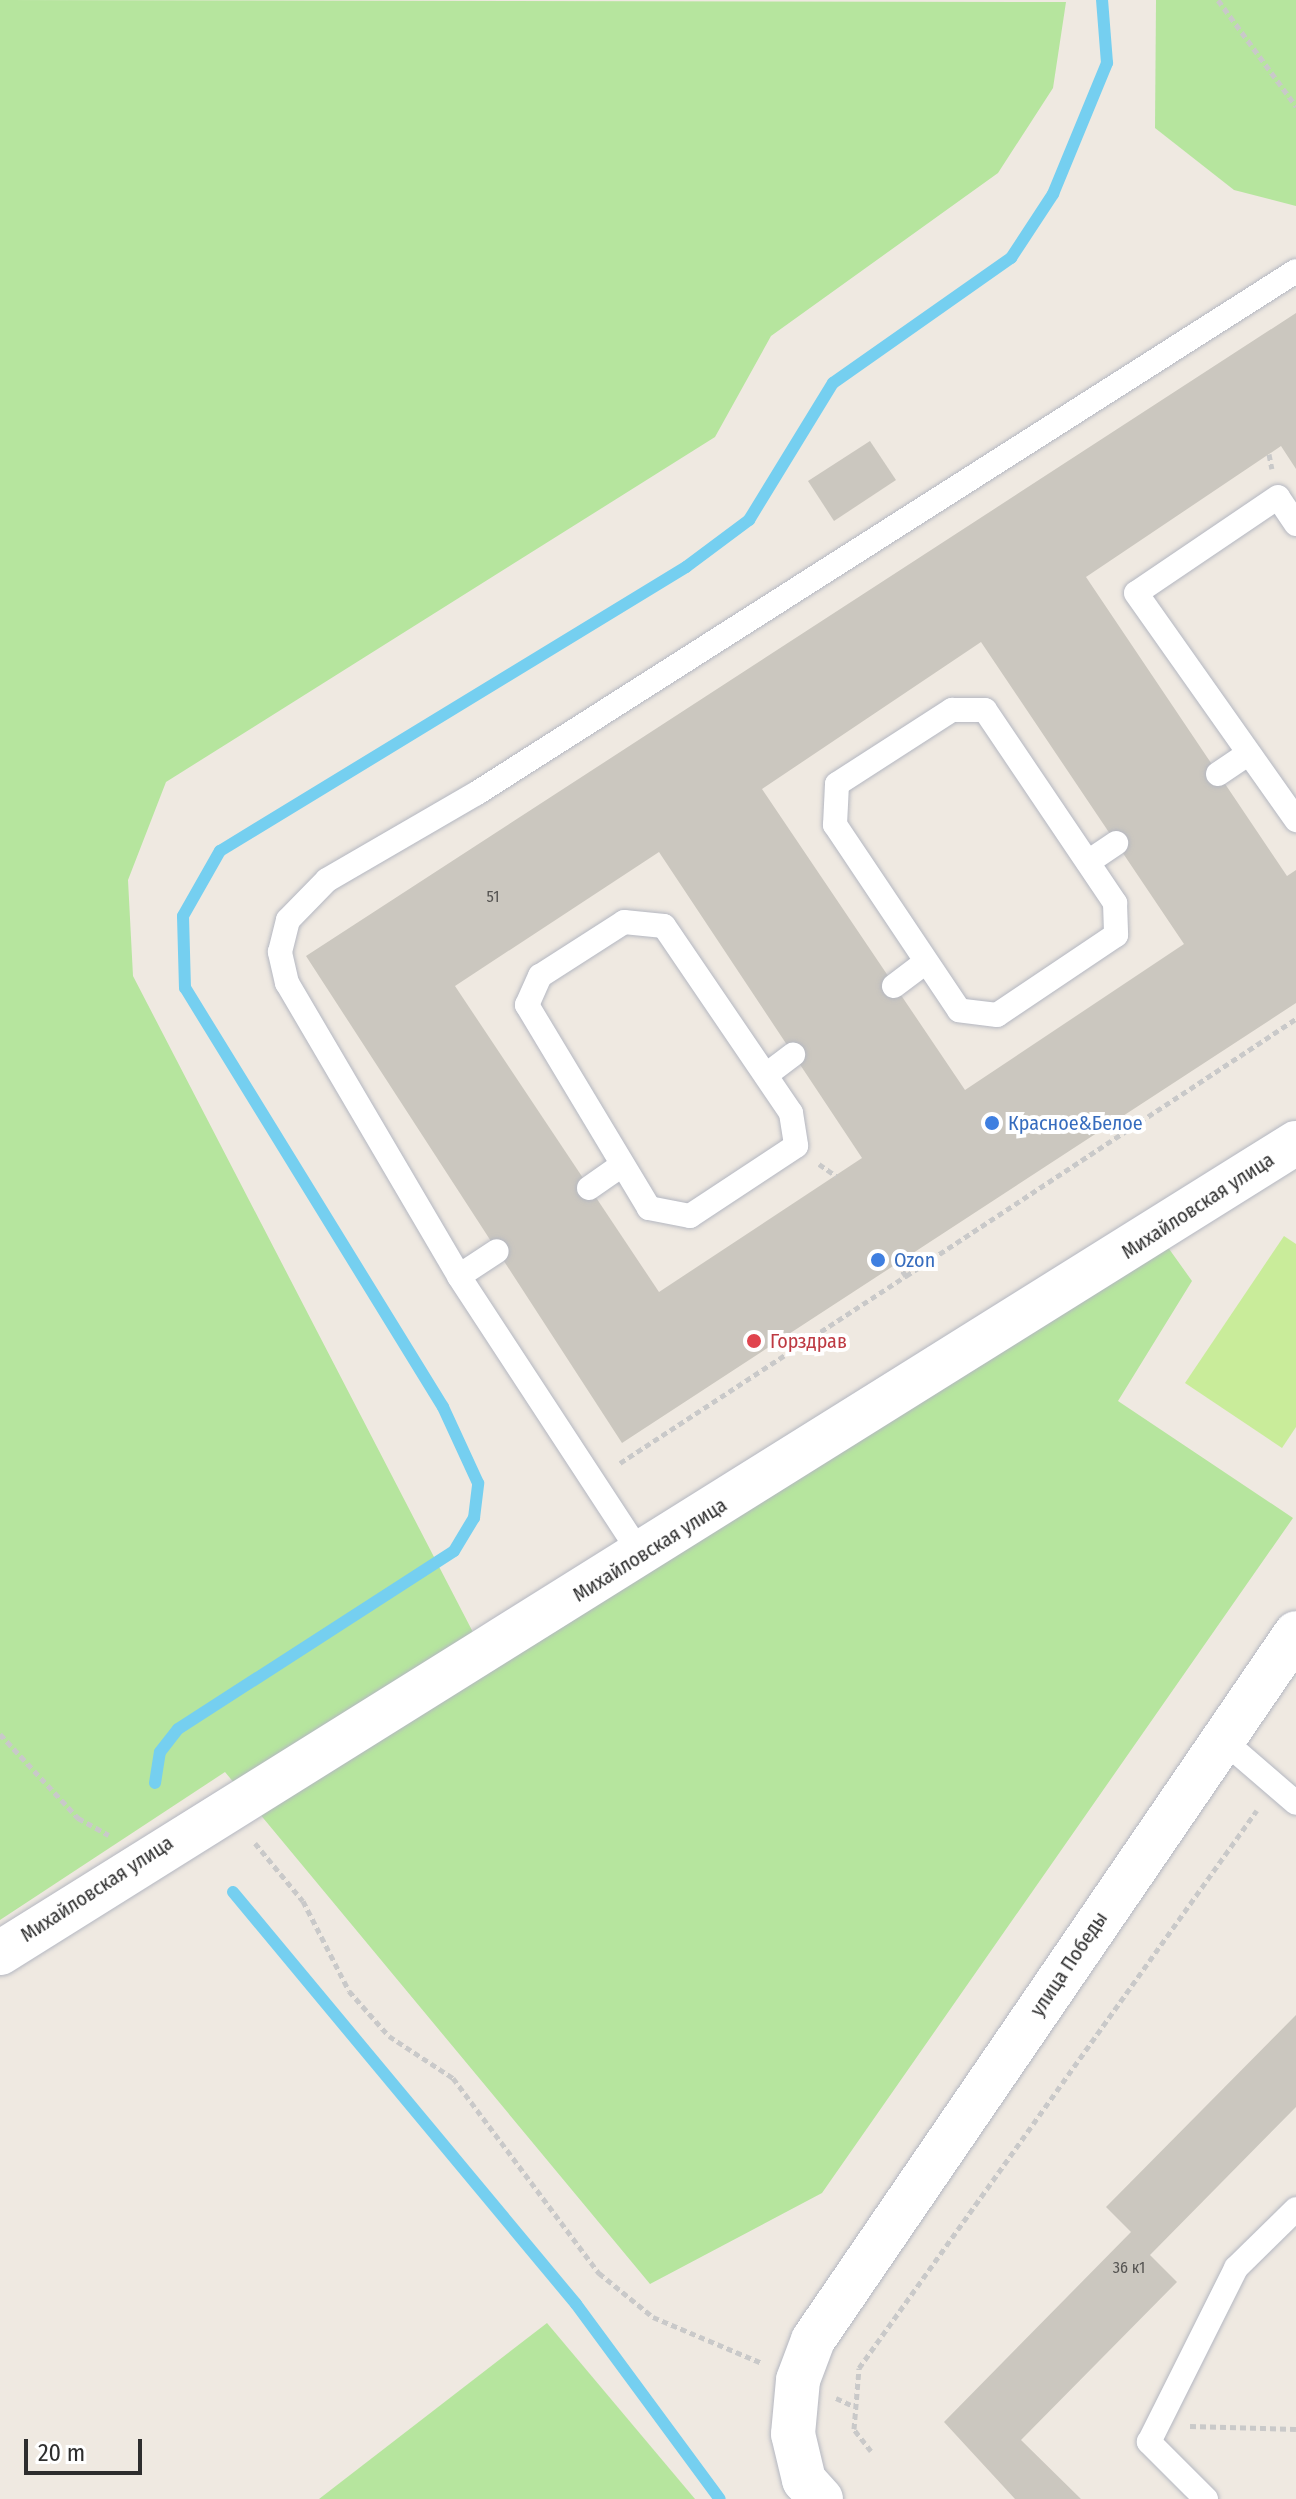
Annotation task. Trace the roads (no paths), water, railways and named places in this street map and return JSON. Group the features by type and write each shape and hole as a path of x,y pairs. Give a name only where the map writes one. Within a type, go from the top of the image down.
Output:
{"street":[{"name":"Михайловская улица","path":"0,1953 141,1860 642,1556 1296,1143"},
{"name":"улица Победы","path":"821,2499 804,2480 793,2434 798,2380 843,2296 1296,1633"}],"lane":[{"path":"642,1556 459,1276 287,983 280,952 304,897 1296,271"},
{"path":"1296,524 1278,497 1136,593 1246,755 1296,820"},
{"path":"952,710 985,710 1115,903 1116,935 997,1015 959,1010 926,962 835,825 837,784 952,710"},
{"path":"1218,774 1246,755"},
{"path":"1088,862 1116,843"},
{"path":"624,922 664,926 766,1075 791,1113 796,1146 690,1216 649,1208 527,1005 540,976 624,922"},
{"path":"894,986 926,962"},
{"path":"766,1075 793,1055"},
{"path":"589,1188 622,1165"},
{"path":"459,1276 497,1251"},
{"path":"1223,1740 1296,1803"},
{"path":"1206,2499 1149,2442 1236,2268 1296,2209"}],"waterway":[{"path":"155,1783 160,1752 178,1729 454,1551 474,1518 478,1483 443,1407 185,988 183,916 220,851 686,567 749,520 833,383 1011,258 1053,194 1107,63 1102,0"},
{"path":"233,1892 576,2304 720,2499"}],"place":[{"name":"Красное&Белое","path":"992,1123"},
{"name":"Ozon","path":"878,1260"},
{"name":"Горздрав","path":"754,1341"}]}
